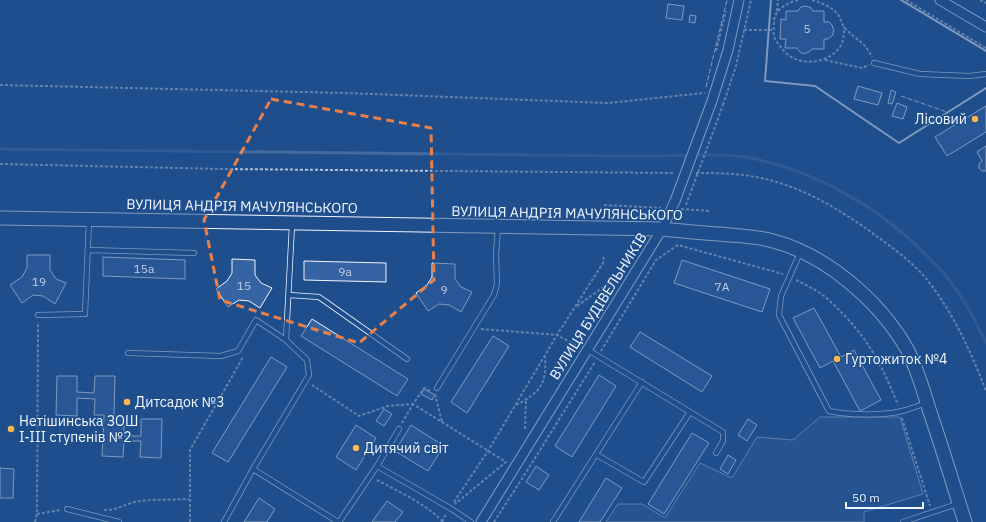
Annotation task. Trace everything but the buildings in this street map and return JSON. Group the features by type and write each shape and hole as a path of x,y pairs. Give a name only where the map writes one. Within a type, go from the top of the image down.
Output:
{"street":[{"name":"ВУЛИЦЯ БУДІВЕЛЬНИКІВ","path":"480,522 662,229 674,204 708,97 728,50 739,0"},
{"path":"940,0 986,27"},
{"name":"ВУЛИЦЯ АНДРІЯ МАЧУЛЯНСЬКОГО","path":"0,218 662,229 750,236 773,241 800,251 822,262 841,275 860,291 888,322 908,350 927,403 965,522"}],"lane":[{"path":"874,63 920,74 969,76 986,74"},
{"path":"38,315 85,314 89,219"},
{"path":"286,340 292,223"},
{"path":"437,388 494,295 496,284 498,226"},
{"path":"88,250 194,253"},
{"path":"800,251 781,296 779,315 829,411 858,414 900,411 927,403"},
{"path":"289,295 319,297 407,359"},
{"path":"128,353 221,356 238,352 256,320 286,340 307,360 309,375 306,381 253,469 224,522"},
{"path":"588,350 723,432 723,441 716,453"},
{"path":"553,522 642,382"},
{"path":"596,455 644,482 690,412"},
{"path":"253,469 339,522 377,466 399,429"},
{"path":"377,466 450,508 471,522"},
{"path":"903,522 959,504"},
{"path":"66,509 119,522"}],"path":[{"path":"778,0 775,17 774,38 787,54 796,59 818,62 830,56 841,45 844,37 844,27 839,16 833,9 821,2 812,0"},
{"path":"777,12 784,5 798,0"},
{"path":"906,0 986,48"},
{"path":"980,0 986,4"},
{"path":"716,51 726,7"},
{"path":"824,59 862,68 874,63 867,47 844,27"},
{"path":"744,30 774,30"},
{"path":"0,85 346,93 608,103 708,97 708,88"},
{"path":"685,209 723,105"},
{"path":"0,164 362,171 676,173"},
{"path":"690,173 729,173 774,181 797,190 842,212 889,245 927,279 940,297 952,316 975,361 986,390"},
{"path":"604,205 674,204 685,209 710,211"},
{"path":"494,522 656,260 678,245 789,276 820,294 839,310 857,329 872,349 884,371 900,411 932,512"},
{"path":"369,476 417,502 434,513 442,522 488,451 557,334 576,307 603,263 604,256"},
{"path":"576,307 623,273"},
{"path":"35,522 38,514 38,315"},
{"path":"474,328 557,334 577,346"},
{"path":"190,522 190,450 242,359 238,352"},
{"path":"514,405 526,400 537,392 546,372 544,356"},
{"path":"306,381 360,416 388,406 413,404 506,462 450,508"},
{"path":"399,429 424,388 436,395 442,422"},
{"path":"525,429 526,400"},
{"path":"103,510 110,510 129,503 140,501 189,499"},
{"path":"38,514 66,509"}],"highlighted area":[{"path":"271,99 431,128 434,280 359,343 220,300 204,220"}],"shaded area":[{"path":"820,417 900,417 923,494 864,512 864,522 606,522 618,504 642,504 665,518 700,463 732,478 757,437 793,440"}],"waterway":[{"path":"0,149 623,156 732,155 745,157 771,163 822,181 869,208 891,224 912,241 945,274 965,302 986,343"}],"fence":[{"path":"706,87 727,0"},
{"path":"901,96 947,112"}],"wall":[{"path":"771,0 765,81 815,86 899,143 986,88"},
{"path":"901,0 986,51"}],"place":[{"name":"Лісовий","path":"975,119"},
{"name":"Гуртожиток №4","path":"837,359"},
{"name":"Дитсадок №3","path":"127,402"},
{"name":"Нетішинська ЗОШ І-ІІІ ступенів №2","path":"11,429"},
{"name":"Дитячий світ","path":"356,448"}]}
